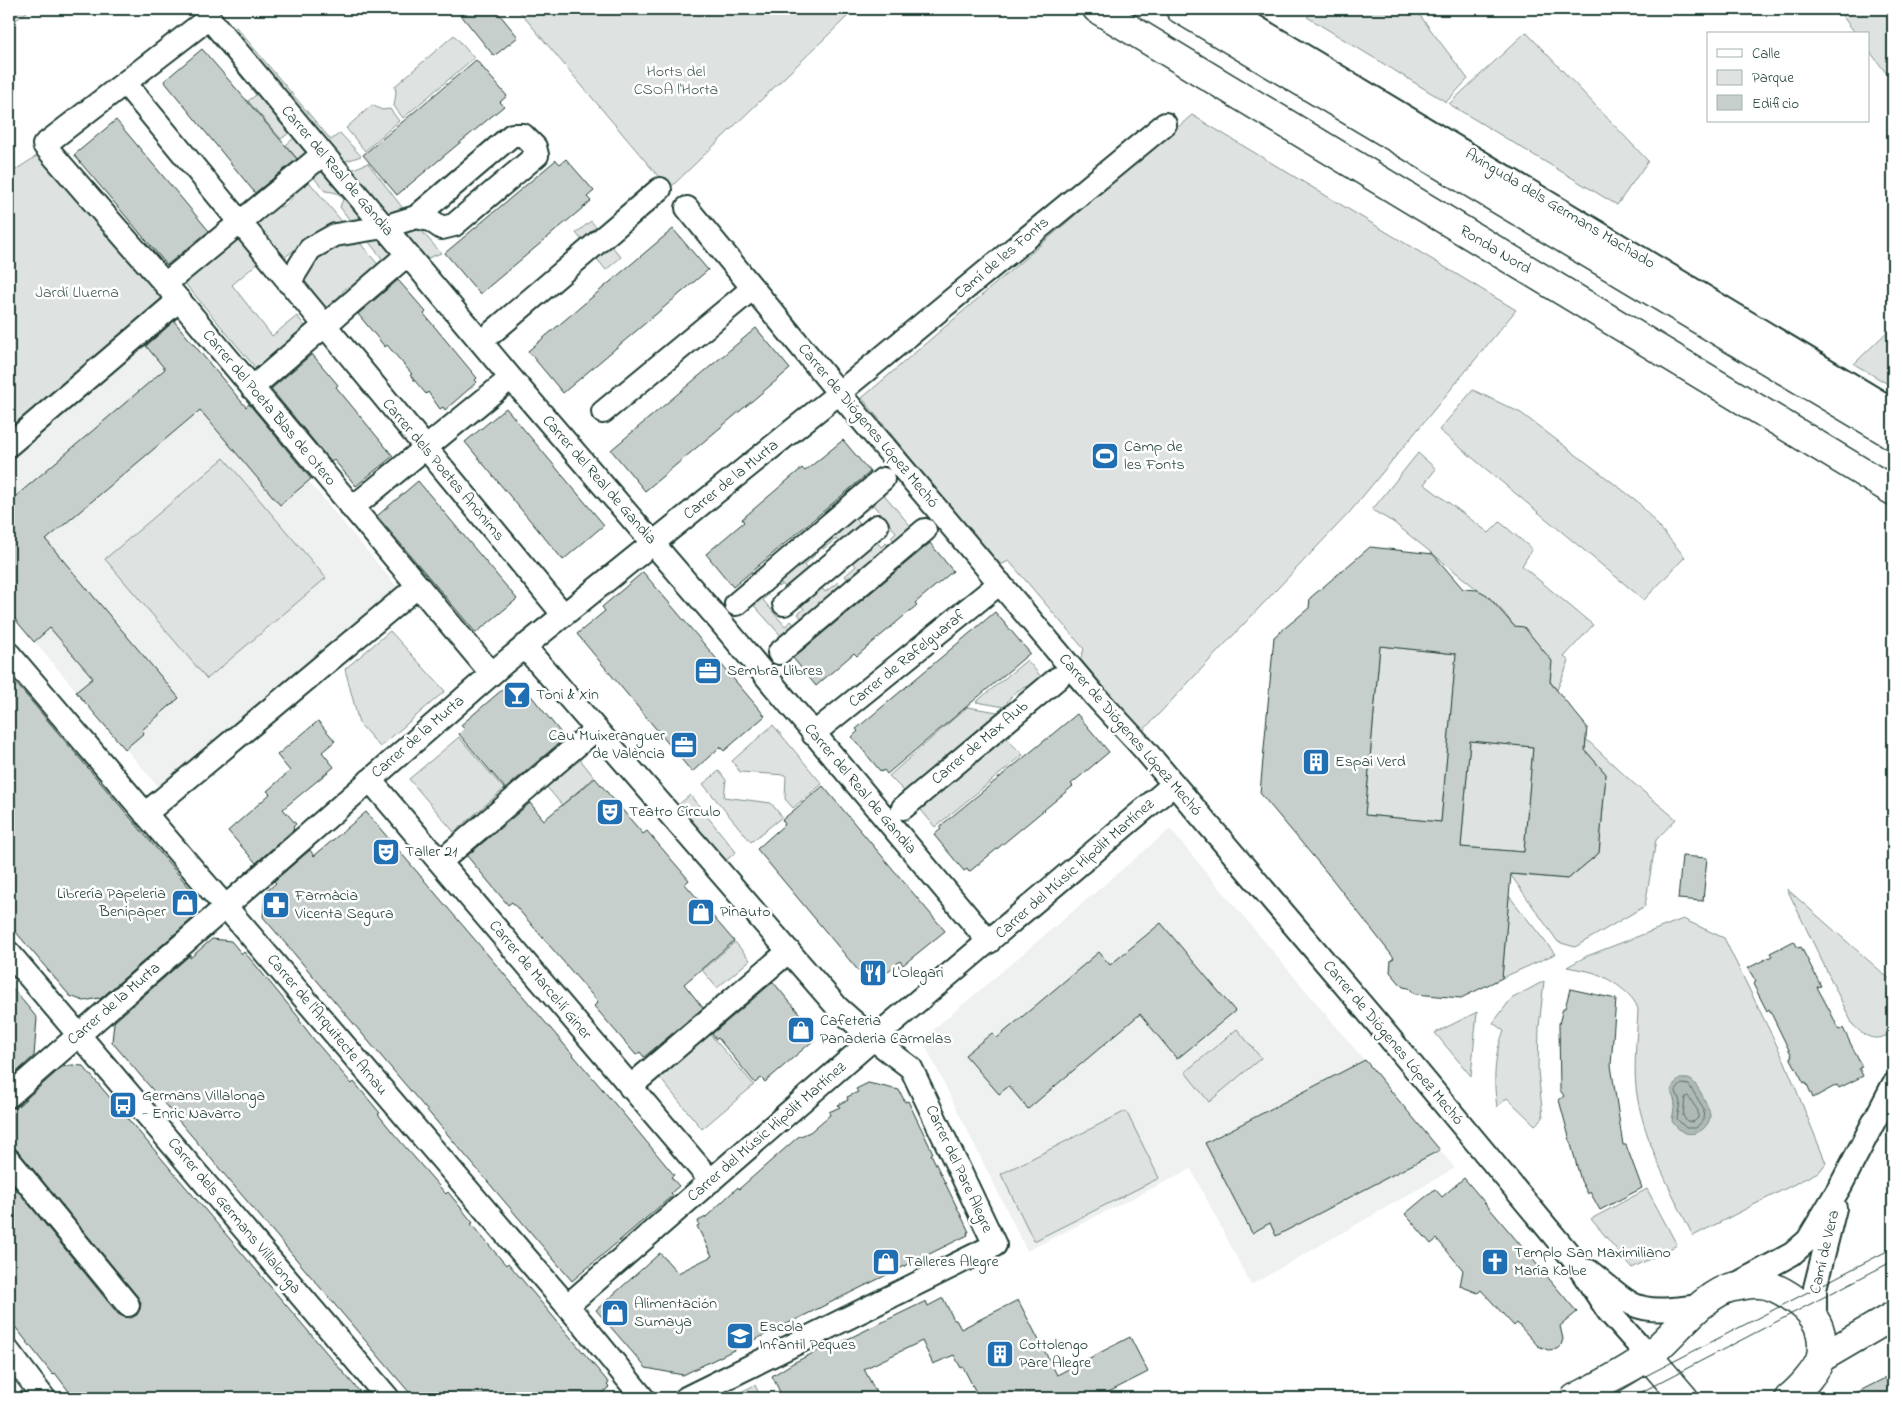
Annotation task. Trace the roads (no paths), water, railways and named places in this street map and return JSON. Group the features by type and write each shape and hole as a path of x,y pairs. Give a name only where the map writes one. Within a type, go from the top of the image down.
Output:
{"main road":[{"name":"Ronda Nord","path":"1097,9 1893,491"},
{"path":"1180,9 1893,435"},
{"path":"1575,1398 1613,1379 1648,1356 1701,1306 1730,1288 1760,1283 1780,1290 1815,1319 1822,1334 1821,1358"},
{"path":"1794,1396 1821,1358 1893,1316"},
{"path":"1648,1356 1684,1398"}],"street":[{"name":"Avinguda dels Germans Machado","path":"1226,9 1893,410"},
{"name":"Carrer del Real de Gandia","path":"125,83 209,18 989,942"},
{"name":"Carrer del Poeta Blas de Otero","path":"125,83 44,145 172,292 491,673"},
{"path":"125,83 241,224"},
{"name":"Camí de les Fonts","path":"839,393 1165,124"},
{"path":"289,283 310,249 335,235 384,227 416,217 512,135 523,134 535,147 537,155 454,225 442,228 430,220 416,217"},
{"path":"9,445 172,292 241,224 324,154"},
{"path":"481,342 660,189"},
{"name":"Carrer de Diógenes López Mechó","path":"687,208 839,393 1095,696 1144,749 1377,1023 1574,1260 1608,1311 1648,1356"},
{"name":"Carrer dels Poetes Anònims","path":"241,224 563,614"},
{"path":"252,388 408,255"},
{"path":"602,412 753,288"},
{"path":"352,508 511,378"},
{"name":"Carrer de la Murta","path":"9,1096 491,673 839,393"},
{"path":"736,604 883,480"},
{"path":"856,501 898,552"},
{"path":"784,604 876,526"},
{"path":"779,653 925,530"},
{"path":"810,541 852,591"},
{"path":"763,580 806,630"},
{"name":"Carrer de Rafelguaraf","path":"813,734 1000,583"},
{"path":"145,814 418,586"},
{"path":"524,646 838,1008 873,1039"},
{"name":"Carrer de l'Arquitecte Arnau","path":"9,654 567,1306 643,1398"},
{"name":"Carrer de Max Aub","path":"903,808 1058,678"},
{"path":"440,862 595,730"},
{"name":"Carrer de Marcel·lí Giner","path":"370,780 711,1181"},
{"name":"Carrer del Músic Hipòlit Martínez","path":"567,1306 873,1039 1174,784"},
{"path":"630,1087 789,951"},
{"name":"Carrer dels Germans Villalonga","path":"9,953 388,1398"},
{"name":"Carrer del Pare Alegre","path":"686,1398 996,1245 911,1068 873,1039"},
{"name":"Camí de Vera","path":"1730,1288 1792,1254 1808,1240 1841,1185 1893,1085"},
{"path":"9,1160 128,1304"},
{"name":"Camí de Vera","path":"1815,1319 1815,1288 1841,1185"},
{"name":"Carrer de Diógenes López Mechó","path":"1574,1260 1632,1304 1649,1309 1665,1310 1701,1306"},
{"path":"9,1352 44,1398"}],"water":[{"path":"1680,1079 1689,1079 1694,1083 1703,1097 1709,1113 1709,1121 1699,1132 1684,1133 1672,1121 1675,1102 1671,1091 1674,1084"}],"tram line":[{"path":"1603,1398 1893,1248"},
{"path":"1630,1398 1893,1261"}],"place":[{"name":"Camp de les Fonts","path":"1105,456"},
{"name":"Sembra Llibres","path":"708,671"},
{"name":"Toni & Xin","path":"517,695"},
{"name":"Cau Muixeranguer de València","path":"684,745"},
{"name":"Espai Verd","path":"1316,762"},
{"name":"Teatro Círculo","path":"610,812"},
{"name":"Taller 21","path":"386,852"},
{"name":"Librería Papeleria Benipaper","path":"185,903"},
{"name":"Farmàcia Vicenta Segura","path":"276,905"},
{"name":"Pinauto","path":"701,912"},
{"name":"L'Olegari","path":"873,973"},
{"name":"Cafeteria Panaderia Carmelas","path":"801,1030"},
{"name":"Germans Villalonga - Enric Navarro","path":"123,1105"},
{"name":"Talleres Alegre","path":"886,1262"},
{"name":"Templo San Maximiliano María Kolbe","path":"1495,1262"},
{"name":"Alimentación Sumaya","path":"615,1313"},
{"name":"Escola Infantil Peques","path":"740,1336"},
{"name":"Cottolengo Pare Alegre","path":"1000,1354"}],"park label":[{"name":"Horts del CSOA l'Horta","path":"676,81"},
{"name":"Jardí Lluerna","path":"77,293"}]}
